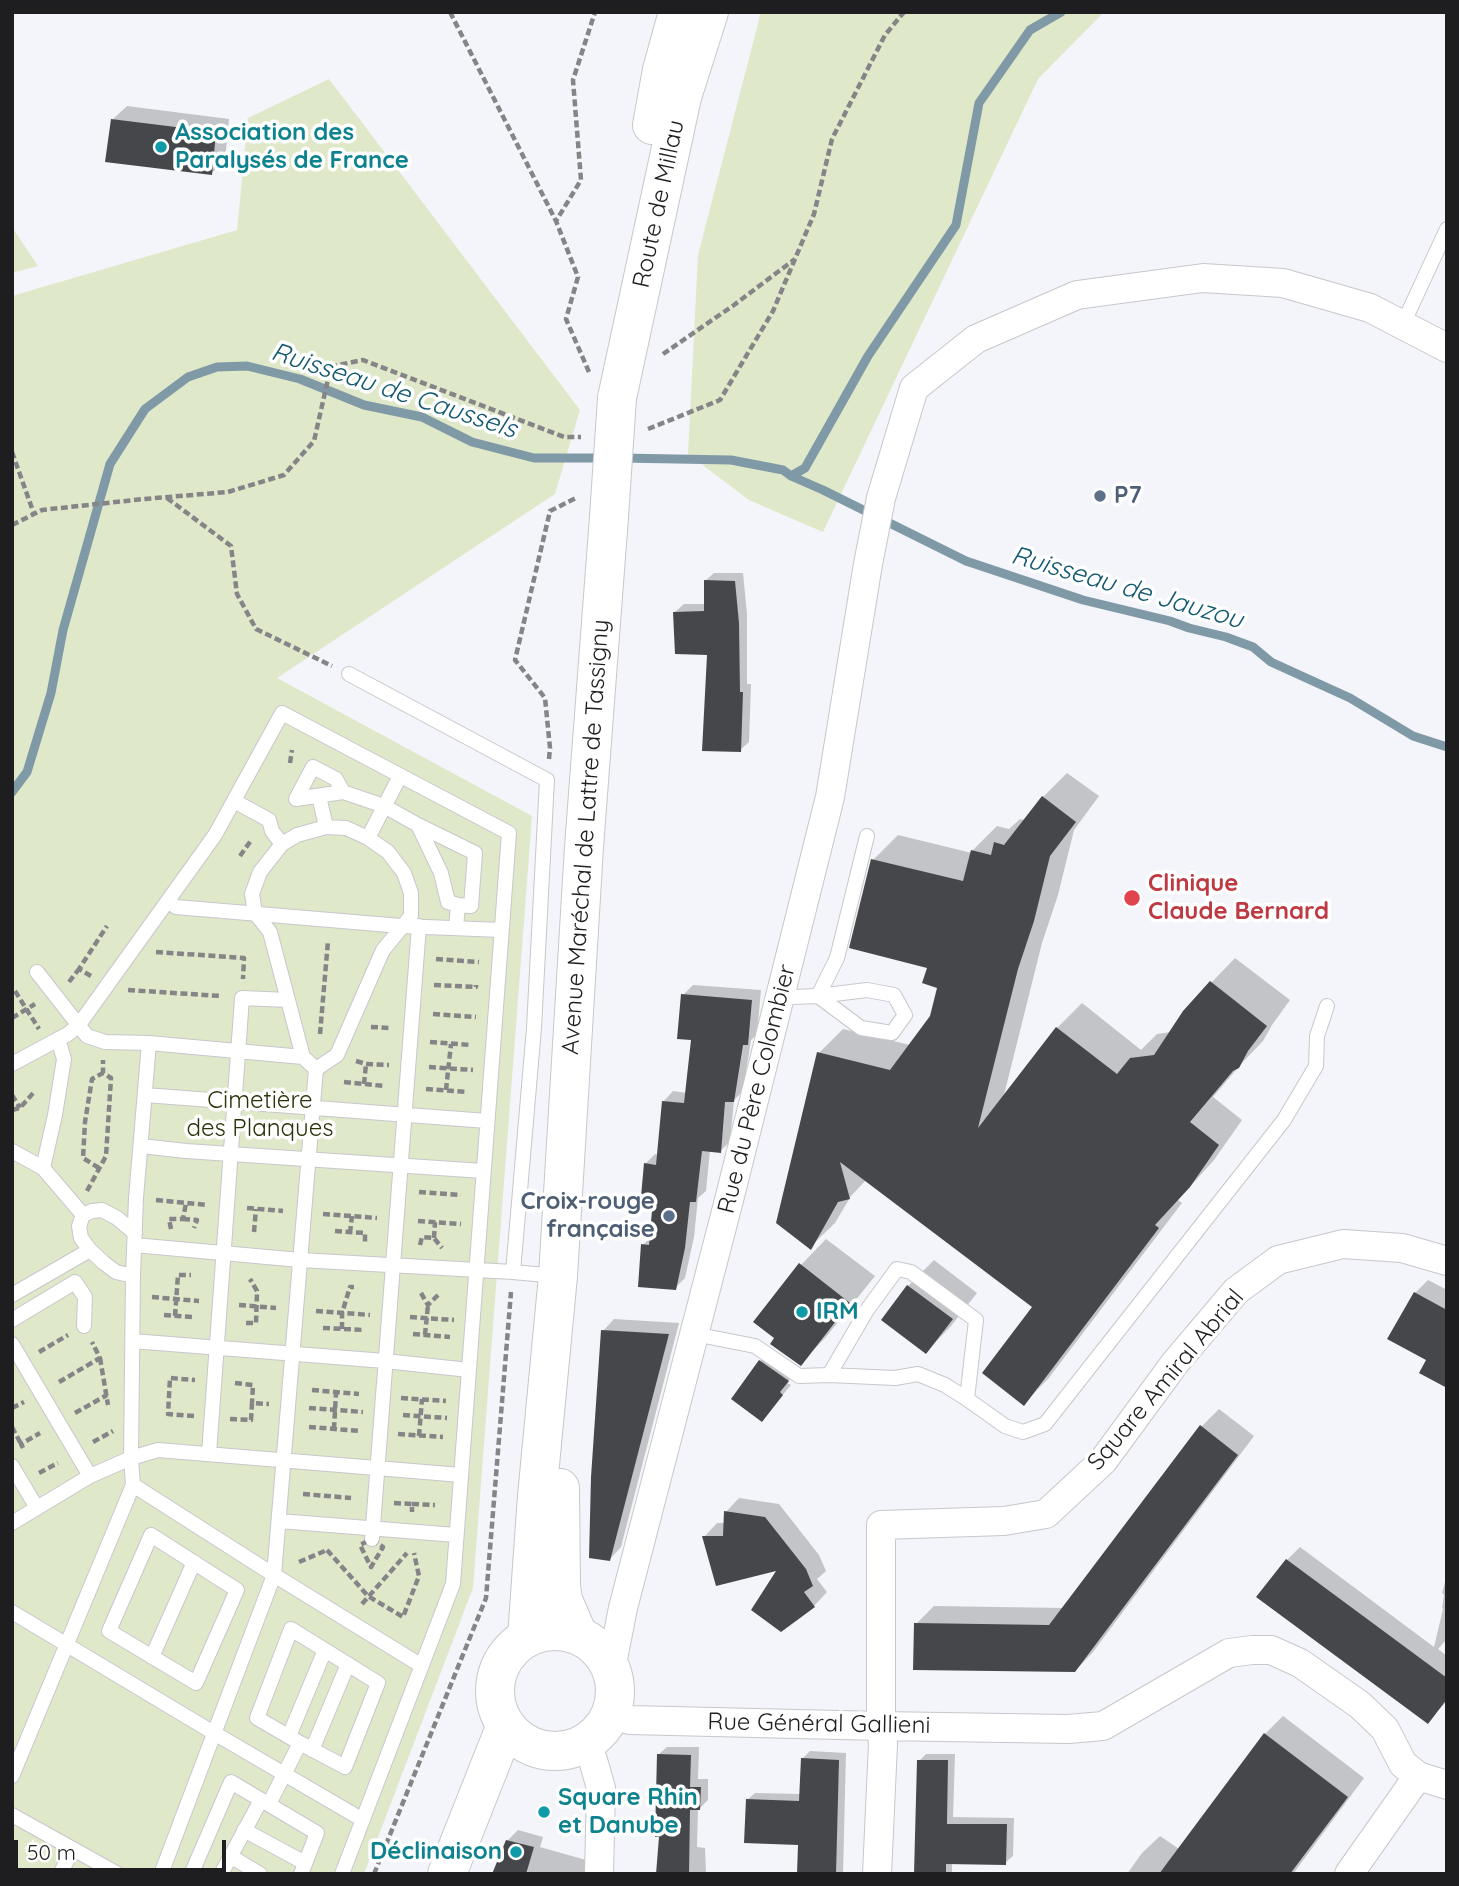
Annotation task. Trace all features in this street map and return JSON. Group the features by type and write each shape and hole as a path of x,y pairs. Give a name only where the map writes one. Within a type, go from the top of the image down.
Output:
{"main road":[{"path":"604,387 662,70 678,12"},
{"name":"Route de Millau","path":"604,387 682,97 709,12"},
{"name":"Avenue Maréchal de Lattre de Tassigny","path":"527,1637 537,1496 558,1276 584,848 595,506 604,387"},
{"name":"Avenue Maréchal de Lattre de Tassigny","path":"558,1276 561,1586 563,1600 594,1649"},
{"path":"447,1874 486,1775 548,1741 600,1731 610,1714 615,1684 594,1649 561,1631 543,1632 527,1637 511,1650 500,1667 495,1687 497,1707 548,1741"}],"street":[{"name":"Rue du Père Colombier","path":"594,1649 623,1608 694,1334 830,797 881,498 914,388 976,339 1077,295 1203,278 1283,283 1370,308 1403,324"},
{"path":"1403,324 1447,348"},
{"name":"Square Amiral Abrial","path":"881,1726 881,1525 1004,1521 1046,1514 1103,1461 1175,1363 1236,1291 1278,1260 1343,1244 1402,1248 1447,1261"},
{"name":"Rue Général Gallieni","path":"610,1714 629,1720 1068,1729 1103,1726 1229,1653 1271,1650 1300,1663 1360,1705 1385,1729 1403,1764 1418,1776"},
{"path":"877,1874 883,1744 881,1726"},
{"path":"548,1741 601,1788 599,1874"},
{"path":"1349,1874 1418,1776 1447,1785"}],"lane":[{"path":"1403,324 1447,229"},
{"path":"349,674 547,780 534,1028 513,1272"},
{"path":"12,1064 58,1040 78,1026 215,835 282,713 509,833 453,1584 342,1874"},
{"path":"343,792 336,779 313,767 296,799 343,792 384,806 475,853 471,906 448,902 441,873 418,825"},
{"path":"368,838 400,776"},
{"path":"319,796 326,827"},
{"path":"234,801 269,820 272,831 282,844"},
{"path":"326,827 346,828 368,838 388,852 404,873 411,893 411,916 383,950 337,1055 316,1069 303,1057 270,932 255,913 252,894 260,872 282,844 298,835 326,827"},
{"path":"818,996 836,958 867,836"},
{"path":"168,901 176,907 401,926 501,930"},
{"path":"456,928 458,905"},
{"path":"372,1534 419,926"},
{"path":"37,972 87,1036 105,1042 149,1043 303,1057"},
{"path":"780,994 792,997 818,996 867,990 894,995 905,1015 892,1033 861,1028 818,996"},
{"path":"209,1454 243,998 288,1000"},
{"path":"694,1334 755,1346 799,1376 895,1378 918,1374 945,1385 1005,1426 1023,1432 1045,1424 1284,1120 1316,1066 1317,1036 1327,1006"},
{"path":"43,1168 64,1059 58,1040"},
{"path":"12,1776 134,1486 131,1458 133,1276 149,1043"},
{"path":"160,1874 274,1575 316,1069"},
{"path":"145,1095 487,1121"},
{"path":"141,1146 483,1171"},
{"path":"12,1151 43,1168 80,1212 80,1238 90,1250 116,1272 133,1276"},
{"path":"80,1212 102,1210 117,1218 135,1239 223,1254 558,1276"},
{"path":"12,1295 90,1250"},
{"path":"829,1376 867,1310 897,1269 911,1272 976,1320 967,1399"},
{"path":"12,1320 75,1282 85,1297 84,1326"},
{"path":"132,1341 469,1370"},
{"path":"12,1344 90,1475"},
{"path":"12,1523 90,1475 158,1450 461,1475"},
{"path":"12,1466 37,1508"},
{"path":"134,1486 422,1666"},
{"path":"279,1521 372,1534 410,1531 456,1535"},
{"path":"151,1535 194,1562 237,1590 196,1683 109,1631 151,1535"},
{"path":"152,1657 194,1562"},
{"path":"12,1612 363,1820"},
{"path":"291,1629 325,1650 378,1683 345,1767 257,1718 291,1629"},
{"path":"300,1743 325,1650"},
{"path":"221,1874 244,1830 284,1774 348,1664"},
{"path":"199,1874 193,1870 231,1782 317,1833 303,1868 244,1830"},
{"path":"12,1815 118,1874"},
{"path":"60,1874 73,1849"},
{"path":"230,1856 260,1874"}],"path":[{"path":"450,12 556,222 578,277 566,319 604,387"},
{"path":"556,222 581,180 573,80 595,12"},
{"path":"663,354 734,305 795,258"},
{"path":"12,525 42,510 228,492 284,475 314,440 329,375"},
{"path":"12,452 34,514"},
{"path":"165,497 231,546 237,594 256,629 349,674"},
{"path":"547,780 550,748 545,698 515,660 550,511 595,506"},
{"path":"316,1069 330,919"},
{"path":"107,926 79,969 107,986 116,989 243,998 244,958 158,953 139,942"},
{"path":"434,958 479,961 476,986 432,984 433,971 434,958"},
{"path":"415,969 433,971"},
{"path":"16,991 39,1028"},
{"path":"103,1073 105,1042"},
{"path":"426,1042 470,1045"},
{"path":"446,1090 451,1044"},
{"path":"363,1084 366,1064"},
{"path":"100,1168 83,1158 92,1079 103,1073"},
{"path":"80,1212 106,1156 111,1077 103,1073"},
{"path":"344,1082 384,1086"},
{"path":"421,1089 467,1092"},
{"path":"12,1110 20,1108 34,1092"},
{"path":"12,1095 20,1108"},
{"path":"415,1191 461,1195"},
{"path":"183,1219 186,1203"},
{"path":"254,1232 256,1209"},
{"path":"350,1233 352,1216"},
{"path":"171,1229 169,1219 197,1220 194,1228"},
{"path":"435,1222 434,1238 442,1249"},
{"path":"335,1231 365,1233 365,1242"},
{"path":"420,1245 422,1237 434,1238"},
{"path":"175,1316 178,1275 191,1275"},
{"path":"246,1323 256,1323 257,1291 250,1279"},
{"path":"342,1329 342,1312 350,1287 358,1287"},
{"path":"421,1293 428,1305 425,1335"},
{"path":"428,1305 439,1294"},
{"path":"164,1315 192,1317"},
{"path":"22,1361 84,1326 100,1357 107,1395"},
{"path":"323,1328 364,1330"},
{"path":"412,1334 450,1337"},
{"path":"12,1408 100,1357"},
{"path":"312,1390 359,1394"},
{"path":"334,1429 336,1392"},
{"path":"396,1398 446,1401"},
{"path":"419,1436 422,1399"},
{"path":"12,1427 21,1444"},
{"path":"309,1427 361,1431"},
{"path":"394,1433 443,1437"},
{"path":"303,1494 351,1498"},
{"path":"393,1503 435,1505"},
{"path":"350,1622 368,1596 407,1552 412,1504"},
{"path":"327,1550 368,1596 403,1617 419,1576 415,1554 407,1552"}],"green space":[{"path":"761,12 1104,12 1038,79 823,532 749,500 688,454 698,255"},
{"name":"Cimetière des Planques","path":"329,79 580,410 555,494 277,678 532,816 473,1588 364,1874 12,1874 12,296 237,230 248,118"},
{"path":"12,227 38,266 12,273"}],"building":[{"name":"Association des Paralysés de France","path":"111,119 216,132 212,175 105,162"},
{"path":"704,580 735,581 739,623 740,692 743,692 741,752 702,751 707,655 675,654 673,612 704,611"},
{"path":"1042,796 1076,822 1050,856 978,1128 1056,1027 1117,1074 1130,1058 1154,1055 1183,1011 1210,981 1267,1026 1239,1068 1233,1071 1190,1122 1219,1145 1190,1187 1155,1225 1159,1228 1024,1406 982,1373 1032,1307 840,1162 850,1199 838,1202 811,1250 776,1223 817,1052 890,1070 930,1016 937,988 922,983 927,968 849,948 871,859 963,881 971,850 991,855 994,842 1004,845"},
{"path":"681,994 752,1000 748,1045 743,1045 734,1102 725,1102 721,1153 702,1151 696,1202 690,1202 685,1248 676,1290 638,1287 641,1244 649,1245 653,1199 641,1197 644,1163 656,1165 662,1101 684,1103 691,1040 677,1039"},
{"name":"IRM","path":"799,1263 850,1303 801,1366 770,1344 774,1338 753,1322"},
{"path":"907,1285 953,1319 926,1354 881,1320"},
{"path":"1414,1292 1447,1310 1447,1388 1419,1373 1426,1360 1387,1339"},
{"path":"601,1330 669,1334 610,1561 589,1558 591,1477"},
{"path":"759,1360 789,1381 780,1392 783,1395 762,1422 731,1399"},
{"path":"1200,1425 1238,1455 1075,1672 913,1670 914,1623 1049,1625"},
{"path":"724,1511 765,1517 806,1569 813,1586 804,1592 815,1607 781,1632 751,1610 776,1571 716,1586 702,1536 723,1536"},
{"path":"1286,1559 1447,1678 1447,1699 1428,1724 1256,1597"},
{"path":"1264,1733 1348,1797 1290,1874 1159,1874"},
{"path":"657,1754 691,1755 690,1787 701,1787 700,1810 690,1810 689,1874 656,1874 659,1837 655,1837"},
{"path":"801,1758 839,1760 836,1874 797,1874 798,1845 744,1843 746,1799 799,1801"},
{"path":"917,1760 948,1760 947,1824 1007,1824 1006,1865 946,1864 946,1874 914,1874"},
{"name":"Déclinaison","path":"506,1840 534,1847 526,1874 492,1874"}],"waterway":[{"name":"Ruisseau de Caussels","path":"791,476 805,468 868,356 956,225 979,103 1030,30 1061,12"},
{"name":"Ruisseau de Caussels","path":"12,792 27,772 51,693 63,630 110,464 145,409 188,377 217,367 247,366 300,379 364,405 422,417 472,442 534,458 603,458"},
{"name":"Ruisseau de Jauzou","path":"621,458 731,460 783,470 966,561 1083,600 1170,621 1253,647 1271,662 1350,698 1413,736 1447,747"}],"place":[{"name":"Association des Paralysés de France","path":"161,147"},
{"name":"P7","path":"1100,496"},
{"name":"Clinique Claude Bernard","path":"1132,898"},
{"name":"Croix-rouge française","path":"669,1216"},
{"name":"IRM","path":"802,1312"},
{"name":"Square Rhin et Danube","path":"544,1812"},
{"name":"Déclinaison","path":"516,1852"}]}
